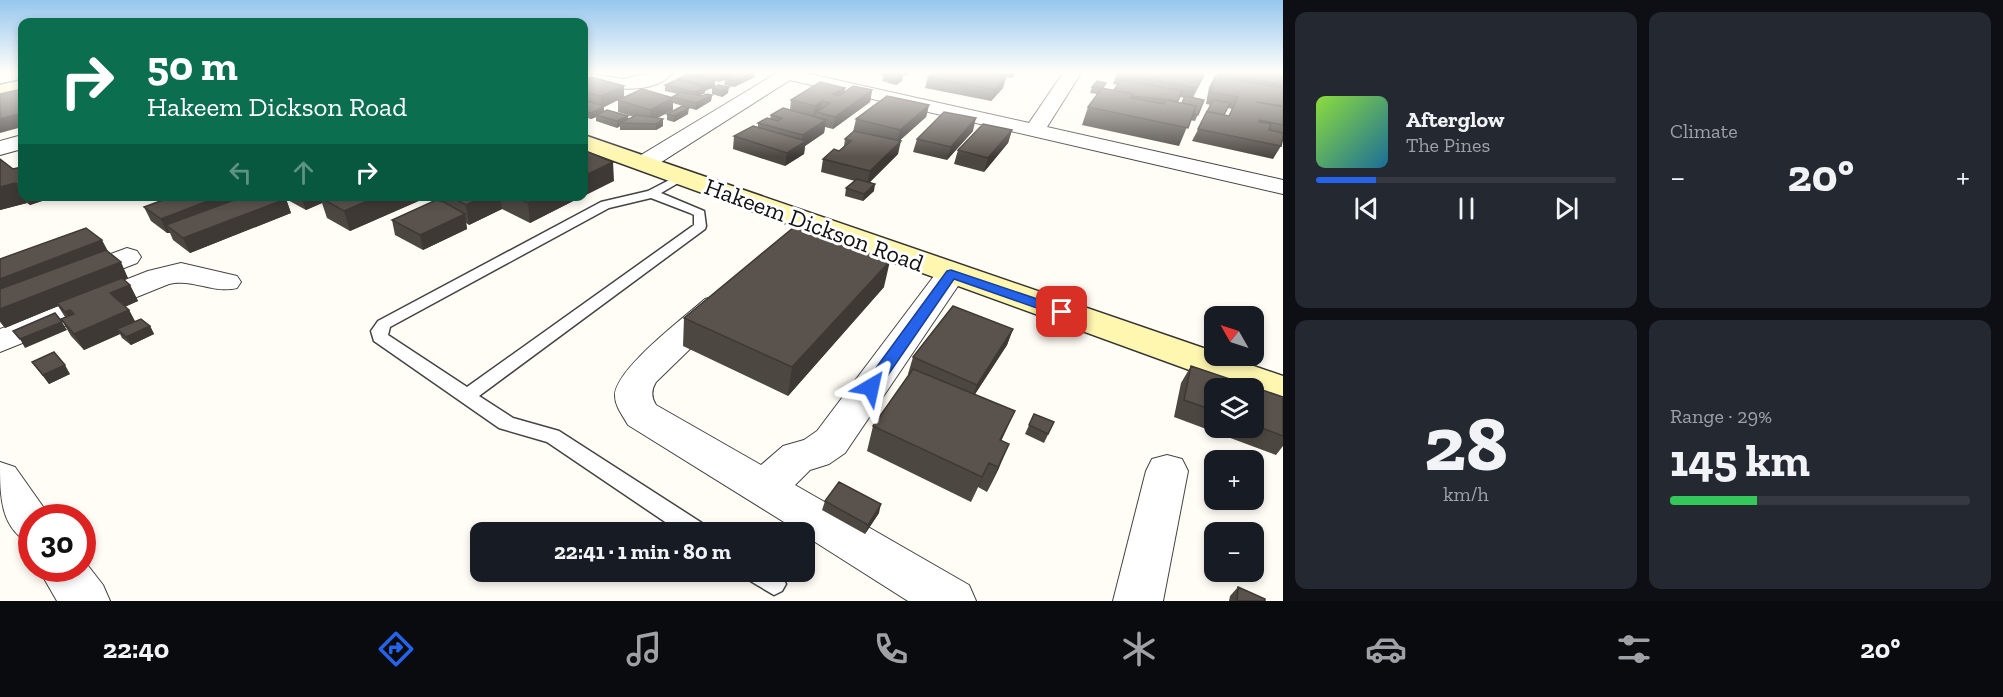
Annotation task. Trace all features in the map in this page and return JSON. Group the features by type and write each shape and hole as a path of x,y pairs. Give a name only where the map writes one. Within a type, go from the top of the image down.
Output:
{"main road":[{"name":"Hakeem Dickson Road","path":"590,146 649,160 1204,344"},
{"name":"Hakeem Dickson Road","path":"649,160 681,177 1283,390"},
{"path":"1264,365 1283,371"}],"street":[{"path":"649,160 743,101"},
{"path":"910,101 1283,188"},
{"path":"1035,130 1054,101"},
{"path":"0,148 18,143"},
{"path":"780,249 808,223"},
{"path":"0,306 127,257"},
{"path":"0,341 159,277 181,272 226,282"},
{"path":"764,488 797,457 815,453 831,442 951,274"},
{"path":"736,288 642,374 633,388 634,401 642,415 951,601"},
{"path":"1138,601 1167,471"},
{"path":"0,479 18,505"},
{"path":"71,582 84,601"}],"lane":[{"path":"681,177 652,194 606,205 588,214 384,324 379,331 380,337 506,423 552,436 682,522"},
{"path":"467,396 700,226 700,214 694,210 652,194"}],"building":[{"path":"0,101 18,101 18,114 0,119"},
{"path":"588,101 604,106 591,113 588,112"},
{"path":"621,101 667,101 650,110"},
{"path":"795,101 822,101 815,106"},
{"path":"822,101 857,101 835,117 817,112 830,103"},
{"path":"880,101 911,101 929,105 900,130 856,119"},
{"path":"1092,101 1147,101 1164,104 1165,101 1171,101 1196,106 1188,128 1088,107"},
{"path":"1183,101 1204,101 1198,115 1193,114 1196,106 1182,103"},
{"path":"1212,101 1230,103 1224,115 1207,112"},
{"path":"1236,101 1283,101 1283,106 1256,102 1283,107 1283,125 1260,120 1259,122 1271,124 1269,130 1283,133 1281,146 1198,129 1207,111 1229,116"},
{"path":"682,106 689,108 674,116 667,114"},
{"path":"783,108 826,120 803,135 758,123 767,118 778,121 782,118 771,115"},
{"path":"607,110 628,116 617,121 596,115"},
{"path":"944,112 976,118 951,147 917,139"},
{"path":"637,115 663,119 656,124 620,123"},
{"path":"983,124 1012,130 988,158 958,150"},
{"path":"753,126 806,141 787,153 734,136"},
{"path":"854,131 901,141 870,171 823,159 834,149 839,151 851,141 845,139"},
{"path":"588,152 613,162 588,174"},
{"path":"0,159 13,169 18,168 18,184 15,183 0,187"},
{"path":"857,179 875,184 864,194 846,188"},
{"path":"160,201 208,201 161,219 144,207"},
{"path":"231,201 281,201 183,238 166,225"},
{"path":"326,201 367,201 344,211"},
{"path":"434,201 444,202 465,214 420,235 392,220"},
{"path":"459,201 474,201 466,205"},
{"path":"794,227 890,261 792,367 684,318"},
{"path":"86,228 102,240 0,279 0,259"},
{"path":"106,250 121,262 0,309 0,289"},
{"path":"122,278 130,285 110,293 129,310 74,334 61,319 74,314 70,310 65,312 57,303"},
{"path":"953,306 1013,329 977,385 913,357"},
{"path":"55,313 62,322 20,339 13,331"},
{"path":"141,319 150,326 126,337 117,329"},
{"path":"54,352 65,365 43,375 32,362"},
{"path":"1191,366 1227,378 1204,378 1204,407 1184,400"},
{"path":"913,369 1015,411 1000,440 1009,444 998,467 989,463 982,477 873,426"},
{"path":"1264,391 1283,397 1283,436 1264,429"},
{"path":"1034,414 1054,422 1048,434 1029,425"},
{"path":"839,482 881,504 868,525 825,501"},
{"path":"1238,587 1265,599 1265,601 1237,601"}],"route":[{"path":"871,387 951,274 1062,312"}]}
